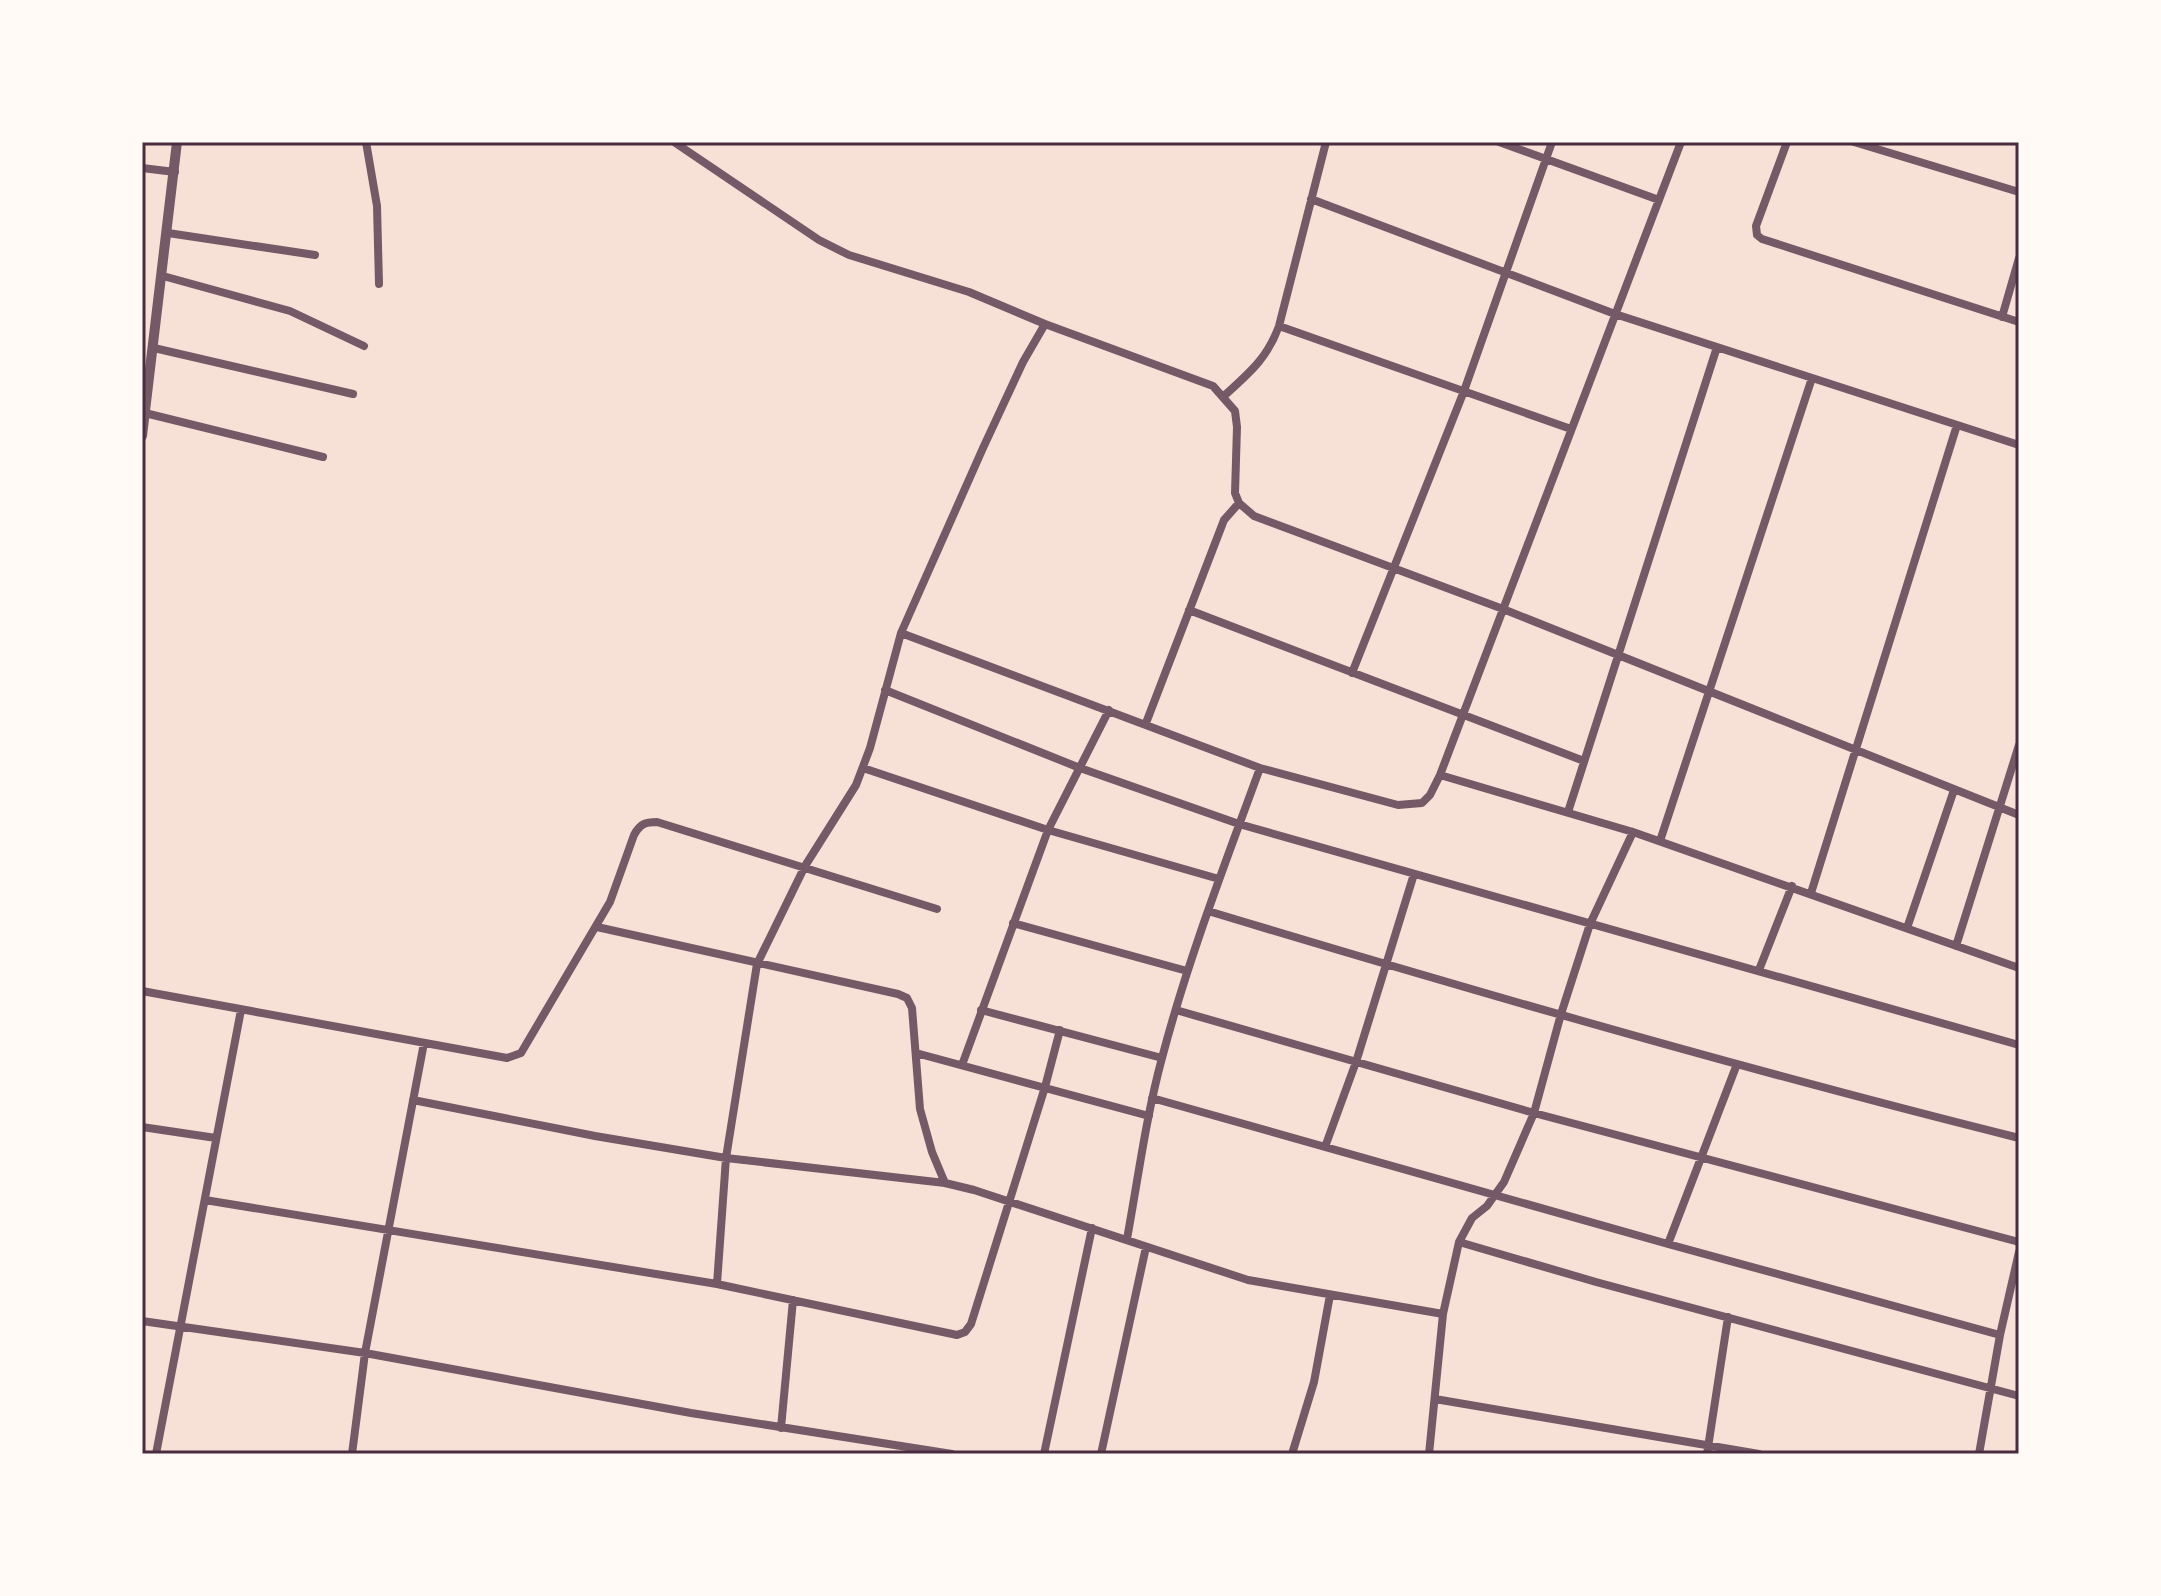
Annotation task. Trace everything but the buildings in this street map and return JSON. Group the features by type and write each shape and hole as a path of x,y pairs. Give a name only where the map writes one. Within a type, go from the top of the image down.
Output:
{"street":[{"path":"142,436 177,142"},
{"path":"366,142 377,206 379,284"},
{"path":"674,142 819,240 839,250 969,292 1045,324 1213,386 1235,411 1235,493 1239,503 1254,516 1503,609 2019,815"},
{"path":"1224,396 1262,360 1271,347 1326,142"},
{"path":"1499,142 1659,200"},
{"path":"1352,673 1464,391 1552,142"},
{"path":"901,633 1260,768 1398,805 1422,803 1430,795 1440,775 1681,142"},
{"path":"1787,142 1756,226 1757,235 1762,239 2019,322"},
{"path":"1854,142 2019,192"},
{"path":"142,168 175,172"},
{"path":"1311,199 1615,314 2019,445"},
{"path":"168,233 315,255"},
{"path":"2002,317 2019,258"},
{"path":"163,276 290,311 364,346"},
{"path":"717,1284 726,1158 757,964 805,866 856,785 901,633 1023,362 1045,324"},
{"path":"1279,326 1571,429"},
{"path":"1568,812 1717,347"},
{"path":"154,348 353,394"},
{"path":"1660,841 1812,378"},
{"path":"145,413 323,457"},
{"path":"1811,893 1957,425"},
{"path":"1146,723 1224,520 1239,503"},
{"path":"1189,610 1584,761"},
{"path":"885,690 1080,768 1239,824 2019,1045"},
{"path":"962,1065 1048,830 1109,710"},
{"path":"1956,946 2019,745"},
{"path":"863,768 1048,830 1219,879"},
{"path":"1127,1239 1162,1058 1187,971 1260,768"},
{"path":"1440,775 1633,832 2019,968"},
{"path":"1907,928 1954,790"},
{"path":"142,991 515,1057 521,1053 597,927 610,902 634,835 645,822 657,822 805,866 937,909"},
{"path":"1429,1454 1443,1314 1459,1242 1472,1218 1496,1195 1534,1113 1590,924 1633,832"},
{"path":"1325,1147 1356,1062 1414,874"},
{"path":"1759,970 1792,886"},
{"path":"1208,911 1386,965 1737,1064 2019,1138"},
{"path":"1013,923 1187,971"},
{"path":"597,927 907,998 912,1008 923,1120 945,1183"},
{"path":"167,1454 156,1453 241,1010"},
{"path":"981,1010 1162,1058"},
{"path":"1176,1010 1534,1113 2019,1242"},
{"path":"205,1200 717,1284 946,1334 965,1332 971,1324 1010,1203 1060,1030"},
{"path":"352,1454 365,1353 424,1043"},
{"path":"916,1053 1149,1116"},
{"path":"1668,1244 1737,1064"},
{"path":"1152,1098 2000,1335"},
{"path":"413,1100 726,1158 945,1183 1248,1280 1443,1314"},
{"path":"142,1127 216,1138"},
{"path":"1044,1454 1092,1228"},
{"path":"1459,1242 2019,1396"},
{"path":"1101,1454 1146,1247"},
{"path":"1979,1454 2000,1335 2019,1252"},
{"path":"1292,1454 1314,1382 1330,1295"},
{"path":"781,1428 793,1300"},
{"path":"1708,1449 1728,1317"},
{"path":"142,1321 365,1353 781,1428 952,1454"},
{"path":"1435,1399 1708,1449 1759,1454"}]}
